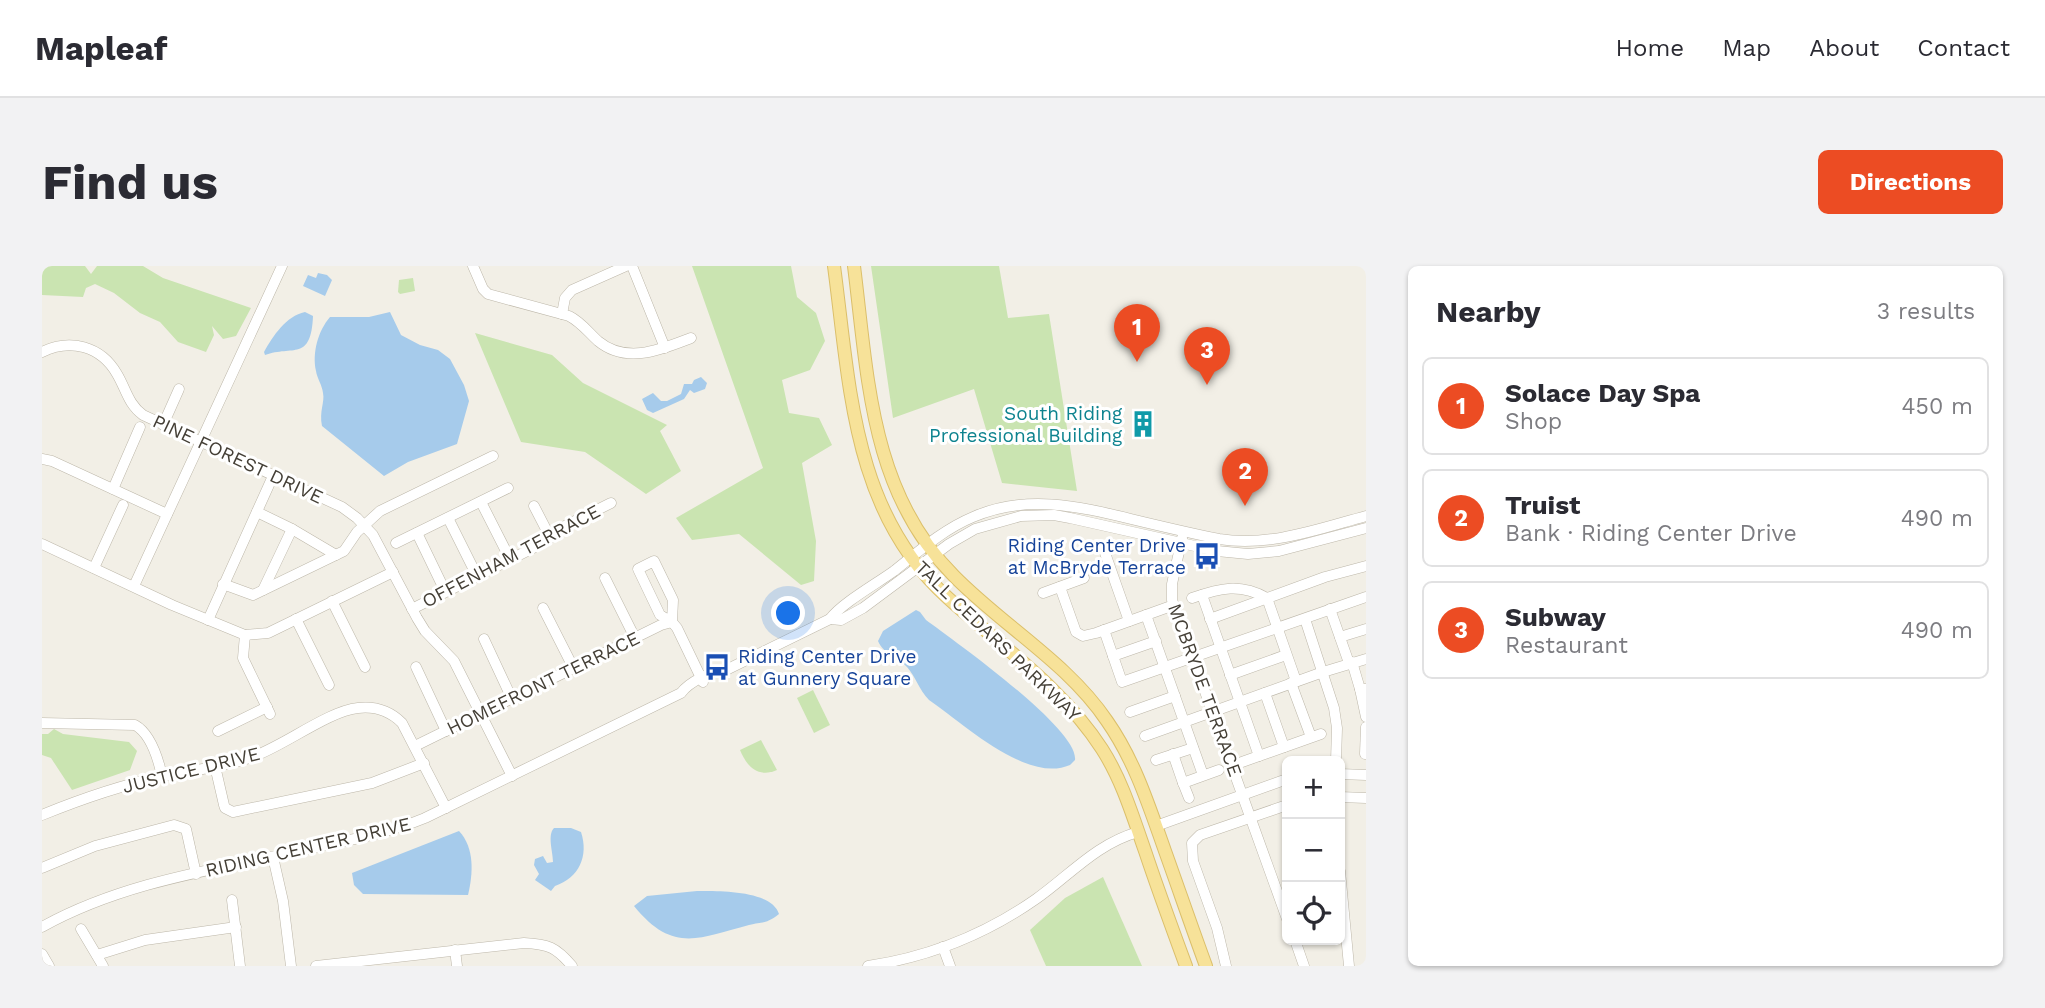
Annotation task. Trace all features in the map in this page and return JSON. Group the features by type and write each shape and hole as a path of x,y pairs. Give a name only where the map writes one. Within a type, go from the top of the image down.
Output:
{"main road":[{"name":"TALL CEDARS PARKWAY","path":"834,266 863,455 884,513 920,568 946,596 1072,707 1102,749 1119,781 1186,966"},
{"name":"TALL CEDARS PARKWAY","path":"854,266 880,443 895,490 931,550 954,577 1046,656 1094,703 1115,733 1133,766 1206,966"},
{"path":"1119,781 1127,786 1140,817 1151,826 1156,826"},
{"path":"1138,832 1144,833 1156,843 1166,867 1173,873"}],"street":[{"path":"134,586 282,266"},
{"path":"473,266 488,294 579,321 599,342 608,347 644,354 691,338"},
{"path":"562,314 565,298 570,291 626,266"},
{"path":"632,266 665,348"},
{"name":"PINE FOREST DRIVE","path":"42,352 56,346 87,347 113,368 137,410 200,443 342,507 365,524 378,542 425,631 454,661 512,776"},
{"path":"163,425 179,389"},
{"path":"113,489 140,427"},
{"path":"223,584 247,594 263,590 346,550 355,535 380,511 493,456"},
{"path":"42,459 52,461 167,514"},
{"path":"208,621 273,477"},
{"path":"396,543 508,488"},
{"path":"481,502 510,559"},
{"name":"OFFENHAM TERRACE","path":"412,609 611,503"},
{"name":"RIDING CENTER DRIVE","path":"830,619 841,620 856,612 920,568 931,550 974,516 1023,504 1073,506 1233,541 1265,541 1366,516"},
{"path":"94,568 123,505"},
{"path":"534,506 550,537"},
{"path":"257,512 292,528 336,555"},
{"name":"RIDING CENTER DRIVE","path":"42,927 122,892 404,827 681,693 718,678 726,670 830,619 837,610 911,557 950,544 1004,519 1037,515 1070,518 1232,553 1263,553 1292,548 1366,528"},
{"path":"448,518 477,576"},
{"path":"263,590 292,528"},
{"name":"MCBRYDE TERRACE","path":"1183,531 1172,584 1174,605 1282,905"},
{"path":"416,533 446,591"},
{"path":"42,544 244,635 268,633 393,572"},
{"path":"1105,552 1129,621"},
{"path":"672,622 660,615 638,569 654,561 673,600 672,622 702,681"},
{"path":"1210,619 1366,566"},
{"path":"604,578 635,638"},
{"path":"1043,593 1084,578"},
{"path":"1060,587 1078,633 1088,636 1174,605"},
{"path":"1259,756 1210,619 1197,596 1227,587 1267,598"},
{"path":"1104,630 1122,682 1366,597"},
{"path":"1267,598 1311,737"},
{"path":"332,601 365,667"},
{"path":"543,608 573,669"},
{"path":"1330,609 1363,689 1366,717"},
{"path":"1146,615 1203,775"},
{"path":"296,619 329,685"},
{"path":"1305,619 1336,723 1336,756"},
{"name":"HOMEFRONT TERRACE","path":"415,746 672,622"},
{"path":"1340,637 1366,629"},
{"path":"218,731 269,710 243,657 244,635"},
{"path":"484,639 512,699"},
{"path":"1113,656 1156,641"},
{"path":"1230,675 1286,655"},
{"path":"1145,736 1322,671 1366,659"},
{"path":"416,667 446,731"},
{"name":"RIDING CENTER DRIVE","path":"681,693 684,688 720,670 726,670"},
{"path":"1265,693 1284,747"},
{"path":"1129,712 1175,696"},
{"name":"JUSTICE DRIVE","path":"42,815 102,793 162,776 261,754 331,718 358,708 378,709 396,718 407,730 446,808"},
{"path":"42,723 135,725 145,733 157,757 162,776"},
{"path":"1365,748 1366,727"},
{"path":"1242,762 1321,734"},
{"path":"1156,760 1193,748"},
{"path":"1173,754 1189,798"},
{"path":"215,766 224,805 233,813 372,783 424,763"},
{"path":"1183,783 1219,770"},
{"path":"1345,774 1366,775"},
{"path":"1156,826 1282,781"},
{"path":"1345,797 1366,798"},
{"path":"1226,966 1217,928 1193,861 1191,848 1200,835 1282,807"},
{"path":"42,868 96,846 174,825 186,829 196,874"},
{"path":"868,966 908,958 970,936 1015,913 1096,851 1138,832"},
{"path":"272,857 283,901 290,966"},
{"path":"1341,882 1349,966"},
{"path":"232,900 240,966"},
{"path":"97,955 145,940 236,928"},
{"path":"81,929 103,966"},
{"path":"316,966 524,943 543,944 558,950 572,966"},
{"path":"1297,945 1304,966"},
{"path":"943,947 950,966"},
{"path":"456,950 457,966"},
{"path":"42,954 49,966"}],"green space":[{"path":"42,266 85,266 91,274 97,266 143,266 163,278 251,308 236,336 223,339 212,326 214,335 206,352 178,342 160,322 140,313 114,293 95,284 86,288 83,297 42,295"},
{"path":"692,266 791,266 797,297 816,313 825,341 810,370 782,380 789,413 819,418 832,445 802,463 816,541 814,581 801,585 739,534 692,540 676,518 763,468"},
{"path":"871,266 999,266 1008,318 1049,314 1077,491 1002,483 974,389 893,418"},
{"path":"413,278 415,291 400,294 399,280"},
{"path":"475,333 552,355 583,383 667,425 660,431 681,471 646,494 585,452 521,442"},
{"path":"813,690 830,725 814,733 797,698"},
{"path":"54,729 63,734 129,742 137,751 130,770 72,790 51,758 42,755 42,734 48,734"},
{"path":"761,740 777,770 759,772 750,766 743,756 740,750"},
{"path":"1103,877 1142,966 1046,966 1030,930 1065,898"}],"water":[{"path":"318,273 327,275 332,280 325,296 303,286 308,275 316,278"},
{"path":"305,312 313,316 309,340 304,346 265,355 264,352 281,328 298,314"},
{"path":"390,312 401,335 420,345 438,350 450,359 469,401 457,444 408,462 384,476 322,426 323,396 315,357 319,335 330,317 369,317"},
{"path":"701,377 707,383 705,389 694,393 690,390 684,399 653,413 647,410 642,399 653,393 661,401 667,401 681,394 684,384 692,384"},
{"path":"916,610 1037,707 1071,746 1075,760 1070,765 1053,769 1015,759 977,736 929,700 907,667 884,650 878,641 883,631"},
{"path":"554,828 571,828 581,832 584,849 576,872 551,891 535,880 539,874 534,865 535,859 543,856 547,863 553,862 551,839"},
{"path":"459,831 470,853 471,879 468,895 363,894 354,885 352,873"},
{"path":"697,891 756,896 774,906 779,914 764,922 687,938 674,937 661,931 634,906 647,896"}],"place":[{"name":"Solace Day Spa","path":"1137,362"},
{"name":"Subway","path":"1207,385"},
{"name":"South Riding Professional Building","path":"1143,424"},
{"name":"Truist","path":"1245,506"},
{"name":"Riding Center Drive at McBryde Terrace","path":"1207,556"},
{"name":"Riding Center Drive at Gunnery Square","path":"717,667"}]}
